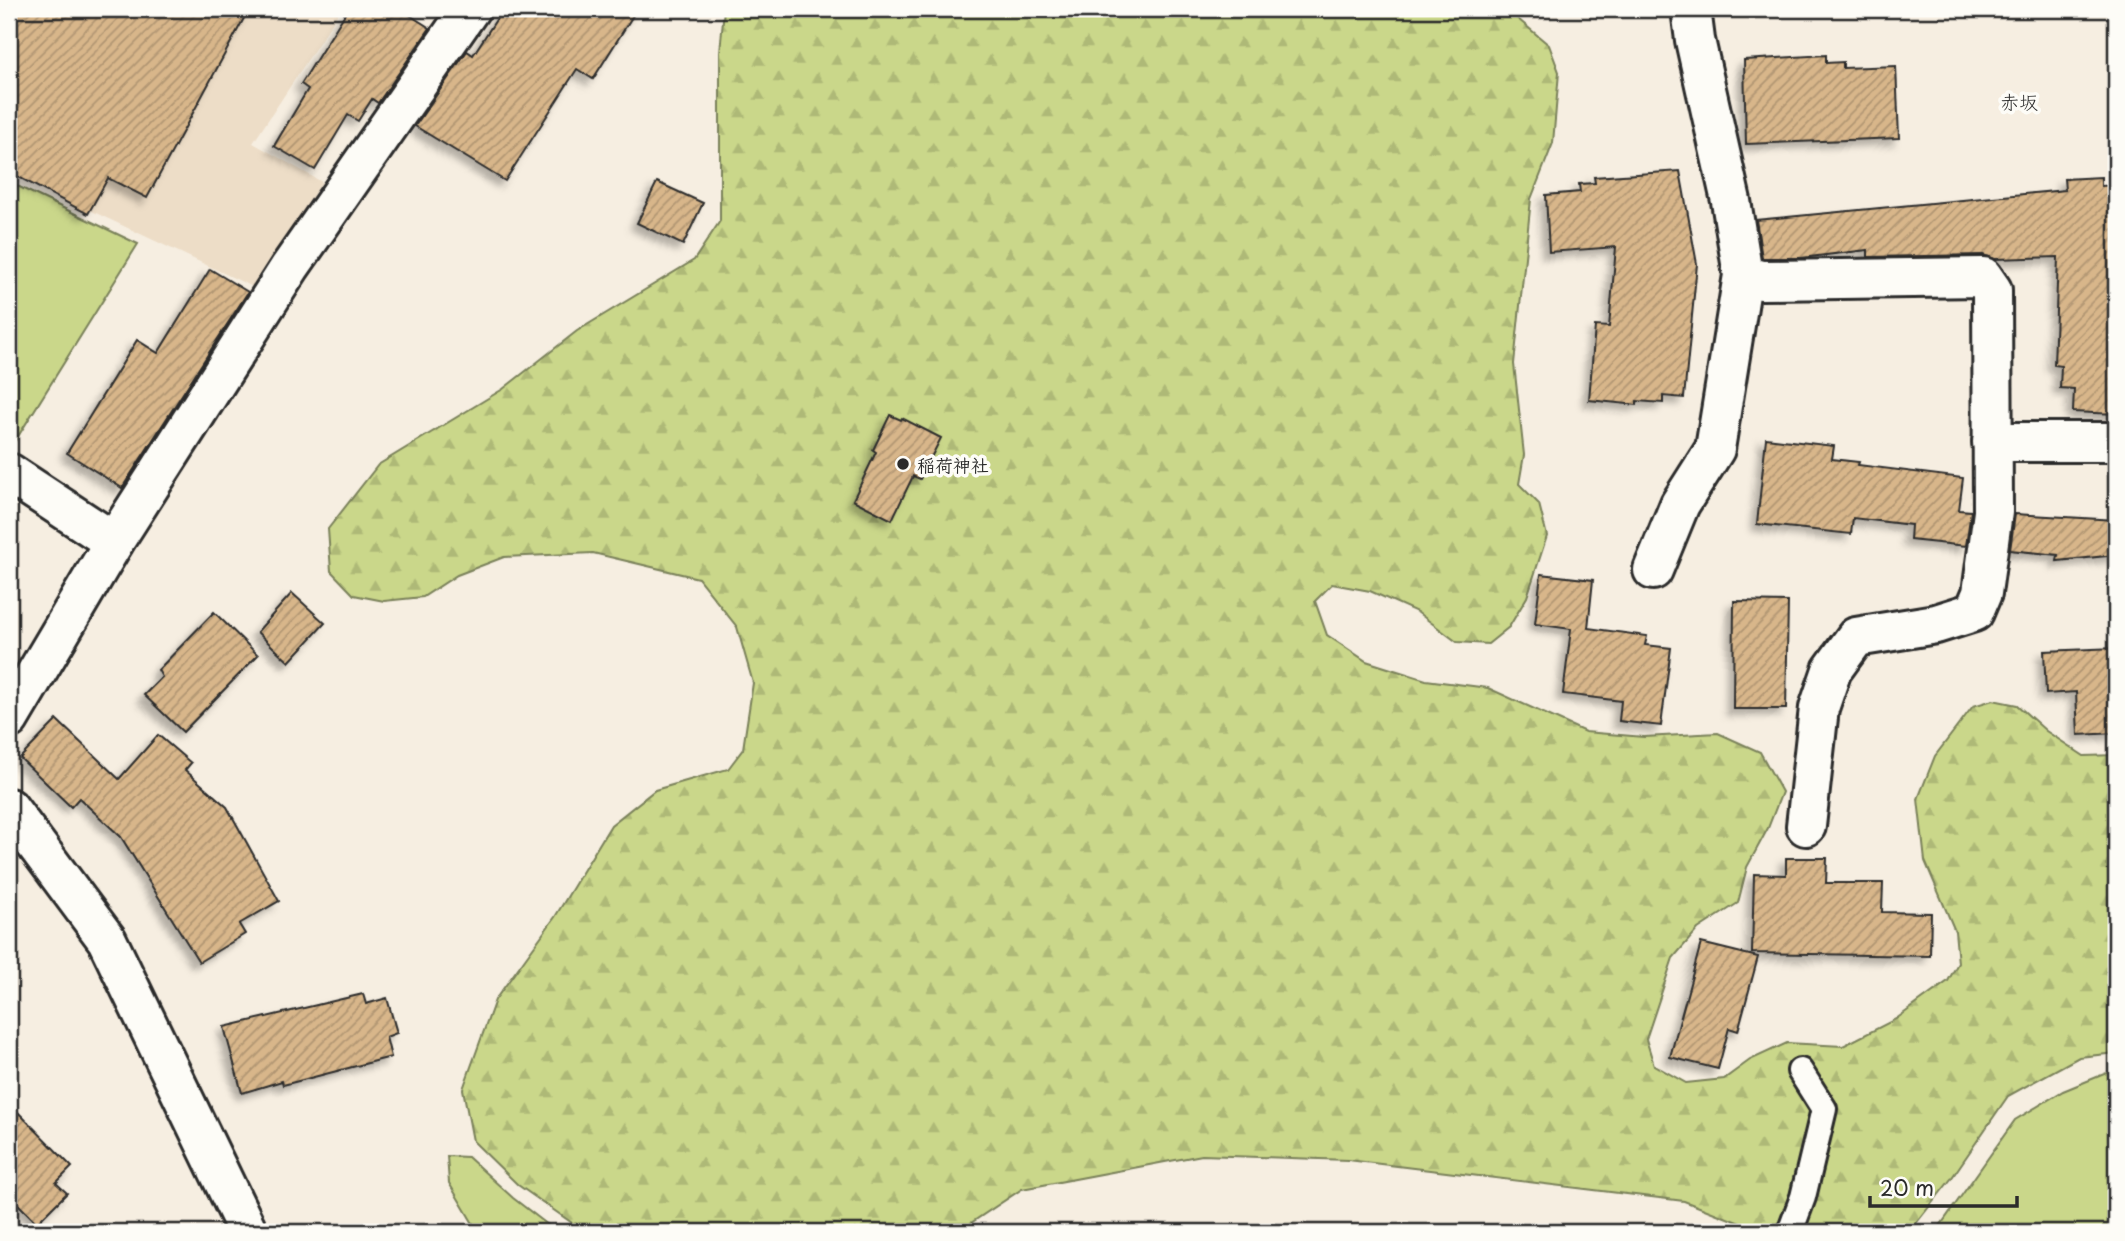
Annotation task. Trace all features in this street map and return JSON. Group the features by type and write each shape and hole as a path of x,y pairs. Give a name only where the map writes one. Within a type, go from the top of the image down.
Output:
{"street":[{"path":"9,719 114,542 290,267 470,9"},
{"path":"1653,570 1680,504 1715,449 1742,275 1731,201 1695,40 1691,9"},
{"path":"1742,275 1761,280 1983,277 1992,290 1993,512 1982,593 1974,612 1936,624 1856,637 1832,670 1819,708 1806,826"},
{"path":"1992,442 2116,442"},
{"path":"9,473 114,542"},
{"path":"9,808 107,940 248,1232"}],"lane":[{"path":"1790,1232 1803,1197 1824,1108 1800,1070"}],"shaded area":[{"path":"9,9 341,9 253,143 322,182 253,287 9,172"}],"green space":[{"path":"724,9 1496,9 1512,14 1549,45 1559,72 1553,143 1531,199 1514,364 1524,455 1519,484 1539,504 1547,536 1527,597 1509,627 1488,644 1457,642 1417,612 1370,591 1332,584 1315,601 1327,635 1366,661 1426,680 1488,688 1585,732 1644,737 1718,733 1760,752 1782,792 1768,828 1747,867 1738,903 1698,929 1673,958 1646,1039 1654,1065 1686,1083 1724,1079 1750,1060 1787,1043 1843,1046 1896,1019 1948,981 1958,963 1955,931 1925,861 1918,799 1935,756 1973,706 1993,700 2017,705 2046,731 2084,756 2116,755 2116,1053 2079,1057 2008,1096 1951,1179 1914,1226 1904,1232 1763,1232 1684,1201 1348,1160 1202,1155 1022,1189 971,1223 967,1232 585,1232 518,1185 473,1141 463,1089 495,1000 555,917 611,825 655,790 728,769 743,749 753,683 737,627 698,578 593,553 504,557 457,575 423,597 384,601 354,595 331,571 328,529 378,465 503,389 577,331 694,260 720,221 720,52"},
{"path":"9,182 138,244 12,446 9,444"},
{"path":"2109,1072 2116,1072 2116,1232 1933,1232 1940,1226 2015,1120 2063,1091"},
{"path":"447,1156 468,1157 513,1198 557,1232 478,1232 449,1183"}],"building":[{"path":"9,9 249,9 147,198 108,178 88,214 9,172"},
{"path":"348,9 400,9 430,28 378,103 372,99 358,121 348,115 315,170 274,146 308,89 301,84"},
{"path":"503,9 637,9 593,79 577,69 505,181 415,126 467,51 473,55"},
{"path":"1826,55 1826,63 1843,62 1843,68 1896,66 1899,138 1746,144 1744,60"},
{"path":"1680,171 1697,264 1684,398 1663,396 1663,403 1637,401 1637,405 1589,400 1595,326 1609,327 1616,247 1549,252 1546,195 1580,192 1579,184 1595,183 1594,177"},
{"path":"2101,177 2101,186 2114,185 2116,414 2073,412 2074,389 2060,388 2061,366 2054,365 2058,257 1868,257 1868,250 1801,258 1762,258 1756,220 2065,190 2064,179"},
{"path":"657,182 703,203 683,245 637,223"},
{"path":"210,269 248,292 122,488 67,453 137,340 158,353"},
{"name":"稲荷神社","path":"890,415 901,420 902,418 941,438 920,479 913,476 892,520 853,500"},
{"path":"1766,438 1834,446 1832,459 1859,462 1858,465 1963,478 1959,510 1971,511 1966,546 1910,540 1911,525 1853,518 1851,534 1757,524"},
{"path":"2015,514 2116,520 2116,555 2057,561 2058,555 2010,550"},
{"path":"1541,574 1593,580 1588,628 1647,636 1645,645 1671,648 1661,726 1619,721 1621,701 1563,694 1571,629 1535,624"},
{"path":"292,593 325,623 289,662 257,632"},
{"path":"1734,601 1788,602 1786,709 1733,709"},
{"path":"214,612 258,655 183,732 144,695 162,677 158,670"},
{"path":"2116,648 2116,733 2078,735 2076,692 2046,694 2044,651"},
{"path":"57,720 119,779 158,735 191,763 185,770 227,807 279,901 239,924 245,934 199,962 121,837 79,798 71,807 20,758"},
{"path":"1786,858 1827,858 1826,883 1883,883 1882,912 1931,913 1930,956 1752,953 1754,874 1786,875"},
{"path":"1701,943 1758,957 1738,1031 1729,1028 1718,1069 1670,1057"},
{"path":"363,994 366,1004 387,998 397,1033 386,1037 391,1057 283,1085 282,1081 242,1093 224,1027"},
{"path":"9,1103 72,1167 56,1183 67,1193 37,1223 9,1195"}],"place":[{"name":"稲荷神社","path":"903,464"}],"district":[{"name":"赤坂","path":"2019,101"}]}
